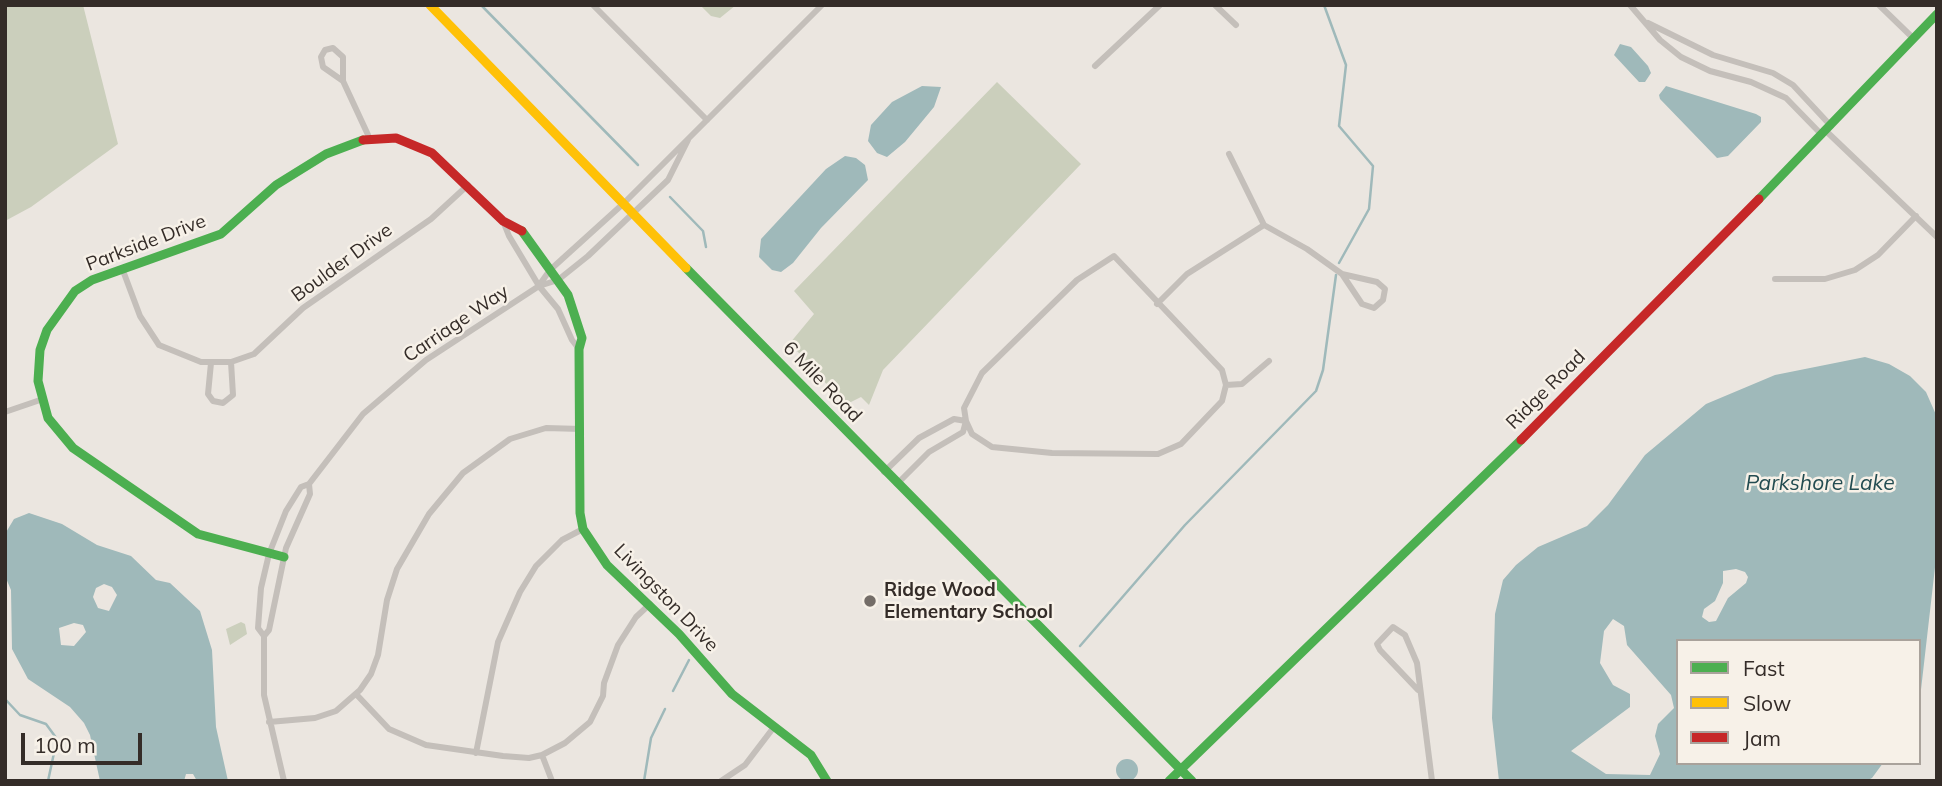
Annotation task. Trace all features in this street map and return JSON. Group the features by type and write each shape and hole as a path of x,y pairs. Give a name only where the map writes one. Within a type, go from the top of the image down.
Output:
{"street":[{"name":"6 Mile Road","path":"430,5 884,472 1192,781"},
{"path":"593,5 707,120"},
{"name":"Carriage Way","path":"539,286 550,270 624,203 822,5"},
{"path":"1095,66 1160,5"},
{"path":"1215,5 1236,25"},
{"path":"1630,5 1660,40 1682,57 1786,98 1827,130 1937,237"},
{"path":"1879,5 1913,38"},
{"name":"Ridge Road","path":"1169,781 1529,432 1827,130 1937,14"},
{"path":"1646,22 1728,60 1773,73 1793,85 1827,130"},
{"path":"343,80 323,67 321,57 325,50 333,48 343,57 343,80 369,137"},
{"path":"1723,75 1728,60"},
{"name":"Parkside Drive","path":"284,557 198,534 74,448 48,418 38,381 40,350 47,330 75,291 122,267 221,234 302,166 369,137 396,138 420,145 468,185 503,221 539,286"},
{"name":"Carriage Way","path":"284,781 264,695 264,636 258,628 258,607 269,554 293,499 301,487 309,484 363,414 426,360 539,286 558,280 635,213 668,180 688,140"},
{"path":"1229,154 1264,225 1307,249 1342,274 1362,304 1374,307 1383,300 1385,289 1377,282 1342,274"},
{"name":"Boulder Drive","path":"122,267 135,307 159,345 189,359 211,363 231,362 254,354 303,308 431,219 468,185"},
{"path":"1775,279 1825,279 1855,271 1878,255 1916,216"},
{"name":"Parkside Drive","path":"503,221 522,231 558,280"},
{"path":"1157,304 1188,274 1264,225"},
{"path":"1114,256 1222,370 1226,385 1222,401 1181,444 1158,454 1052,453 992,447 972,434 964,408 982,373 1077,280 1114,256"},
{"name":"Livingston Drive","path":"558,280 580,326 580,513 583,529 607,565 650,604 732,694 811,755 827,781"},
{"name":"Livingston Drive","path":"539,286 558,309 572,341 579,349"},
{"path":"1226,385 1242,384 1269,361"},
{"path":"211,363 208,394 213,401 223,403 233,395 231,362"},
{"path":"5,412 43,399"},
{"path":"884,472 919,439 954,419 966,421"},
{"path":"897,484 929,452 963,432 966,421"},
{"path":"269,722 315,718 336,711 356,694 371,674 378,655 387,600 397,569 438,503 471,466 503,442 546,428 581,429"},
{"name":"Carriage Way","path":"264,636 269,630 284,557 310,494 309,484"},
{"path":"476,753 498,642 520,592 536,566 562,540 583,529"},
{"path":"356,694 389,729 426,745 529,758 542,755 565,743 590,722 603,696 604,682 618,645 636,617 650,604"},
{"path":"1418,690 1377,644 1393,627 1405,635 1417,663 1418,690 1432,781"},
{"path":"721,781 745,765 774,727"},
{"path":"542,755 552,781"}],"green space":[{"path":"5,5 83,5 118,144 31,207 5,221"},
{"path":"700,5 736,5 720,18 711,16"},
{"path":"997,82 1081,164 883,370 869,405 861,397 845,405 790,343 814,314 794,291"},
{"path":"241,622 245,624 247,634 230,645 226,629"}],"water":[{"path":"1620,44 1631,47 1648,66 1651,73 1645,82 1639,82 1614,55"},
{"path":"922,86 941,87 934,107 905,142 887,157 877,153 868,141 871,125 892,102"},
{"path":"1666,86 1756,114 1761,117 1761,122 1728,156 1717,158 1660,99 1659,95"},
{"path":"845,156 856,158 865,165 868,180 821,228 793,263 781,272 772,270 759,257 761,239 826,169"},
{"name":"Parkshore Lake","path":"1865,357 1889,364 1910,376 1926,392 1937,417 1937,550 1921,690 1921,639 1676,639 1676,765 1882,765 1872,778 1866,781 1499,781 1492,718 1495,614 1503,580 1538,547 1587,526 1608,505 1645,455 1706,404 1775,375","holes":["1736,569 1745,572 1748,577 1746,583 1728,598 1716,621 1709,622 1702,617 1704,609 1715,601 1723,583 1723,571","1613,619 1624,626 1627,645 1671,695 1674,708 1658,724 1655,736 1660,754 1650,775 1606,774 1571,751 1630,707 1630,694 1613,685 1600,663 1604,631"]},
{"path":"29,513 62,524 97,545 131,556 156,580 170,583 200,611 212,650 216,727 228,781 197,781 193,774 186,774 184,781 100,781 90,735 84,723 70,707 28,679 12,649 11,590 5,576 5,534 14,519","holes":["104,584 112,587 117,595 109,611 98,608 93,597 96,588","74,623 83,625 86,632 74,646 61,645 59,628"]},
{"path":"1127,759 1137,766 1138,770 1131,780 1127,781 1117,774 1116,770 1123,760"}],"waterway":[{"path":"481,5 638,165"},
{"path":"1324,5 1346,65 1339,126 1373,166 1369,209 1339,263"},
{"path":"670,197 703,231 706,247"},
{"path":"1080,646 1185,525 1316,391 1323,370 1336,275"},
{"path":"673,691 689,660"},
{"path":"5,699 20,715 46,724 57,739 48,781"},
{"path":"644,781 651,738 665,709"}],"traffic: fast":[{"path":"1759,199 1937,14"},
{"path":"284,557 198,534 73,448 48,418 38,381 40,350 47,330 75,291 92,280 221,234 276,185 326,154 363,140"},
{"path":"522,231 568,295 582,338 579,349 580,513 583,529 607,565 679,634 732,694 811,755 827,781"},
{"path":"686,268 1192,781"},
{"path":"1169,781 1521,440"}],"traffic: slow":[{"path":"430,5 686,268"}],"traffic: jam":[{"path":"363,140 396,138 432,153 503,221 522,231"},
{"path":"1521,440 1759,199"}],"place":[{"name":"Ridge Wood Elementary School","path":"870,601"}]}
